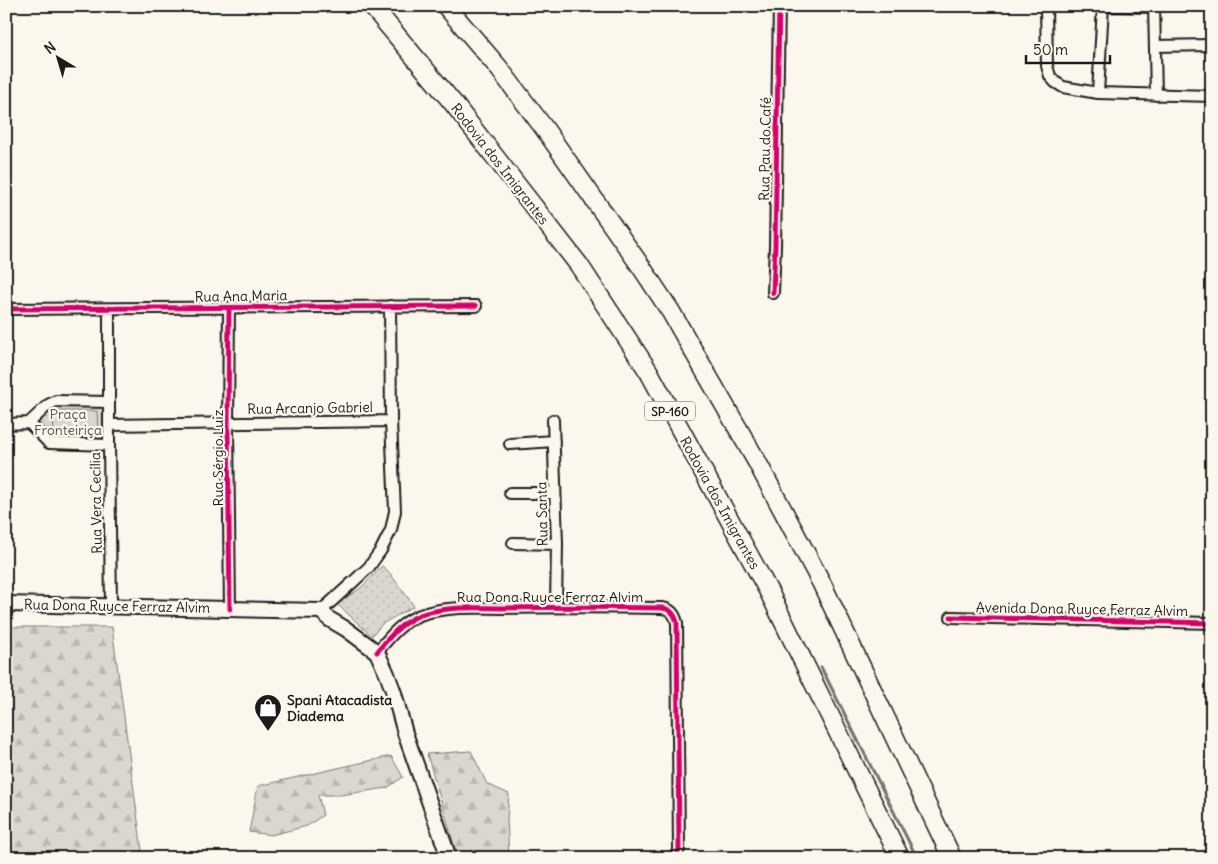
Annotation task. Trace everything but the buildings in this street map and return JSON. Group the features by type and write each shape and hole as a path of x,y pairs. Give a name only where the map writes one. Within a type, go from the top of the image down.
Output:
{"highway":[{"name":"Rodovia dos Imigrantes","path":"372,6 453,103 579,265 649,372 769,592 900,858"},
{"path":"446,6 498,67 544,128 637,260 671,312 756,460 821,582 952,858"}],"main road":[{"name":"Rua Dona Ruyce Ferraz Alvim","path":"6,604 321,611"},
{"path":"321,611 329,619 377,652 394,693 405,733 449,858"}],"street":[{"name":"Rua Pau do Café","path":"773,292 780,6"},
{"path":"1046,6 1047,66 1050,76 1063,88 1098,93 1212,96"},
{"path":"1098,93 1103,6"},
{"path":"1109,6 1154,7 1156,95"},
{"path":"1155,46 1212,46"},
{"path":"321,611 368,567 381,550 391,530 394,511 390,306"},
{"name":"Rua Ana Maria","path":"6,309 476,306"},
{"name":"Rua Sérgio Luiz","path":"229,308 230,609"},
{"name":"Rua Vera Cecília","path":"109,309 111,606"},
{"path":"6,424 29,423 48,405 56,401 109,402"},
{"name":"Rua Santa","path":"553,420 557,544 556,607"},
{"name":"Rua Arcanjo Gabriel","path":"109,425 391,421"},
{"path":"29,423 49,442 109,445"},
{"path":"510,444 554,441"},
{"path":"510,493 555,493"},
{"path":"513,542 557,544"},
{"name":"Rua Dona Ruyce Ferraz Alvim","path":"377,652 406,621 426,613 448,609 556,607 668,609 675,616 677,623 679,849 676,858"},
{"name":"Avenida Dona Ruyce Ferraz Alvim","path":"951,617 1212,623"}],"green space":[{"name":"Praça Fronteiriça","path":"109,402 109,445 52,443 29,423 48,405"},
{"path":"53,411 97,411 98,437 54,438"},
{"path":"382,566 389,572 414,606 382,624 372,636 337,604 362,587"},
{"path":"6,627 112,627 143,858 6,858"},
{"path":"471,751 487,784 509,794 507,819 509,858 458,858 427,754"},
{"path":"391,756 403,777 387,788 340,795 318,795 323,815 307,826 271,835 249,832 258,786"}],"waterway":[{"path":"821,667 917,858"}],"cycle path":[{"path":"773,293 779,6"},
{"path":"6,309 476,306"},
{"path":"229,308 230,609"},
{"path":"377,652 393,634 411,619 444,609 602,607 662,608 670,611 677,623 679,849 676,858"},
{"path":"951,617 1212,623"}],"place":[{"name":"Spani Atacadista Diadema","path":"268,732"}]}
